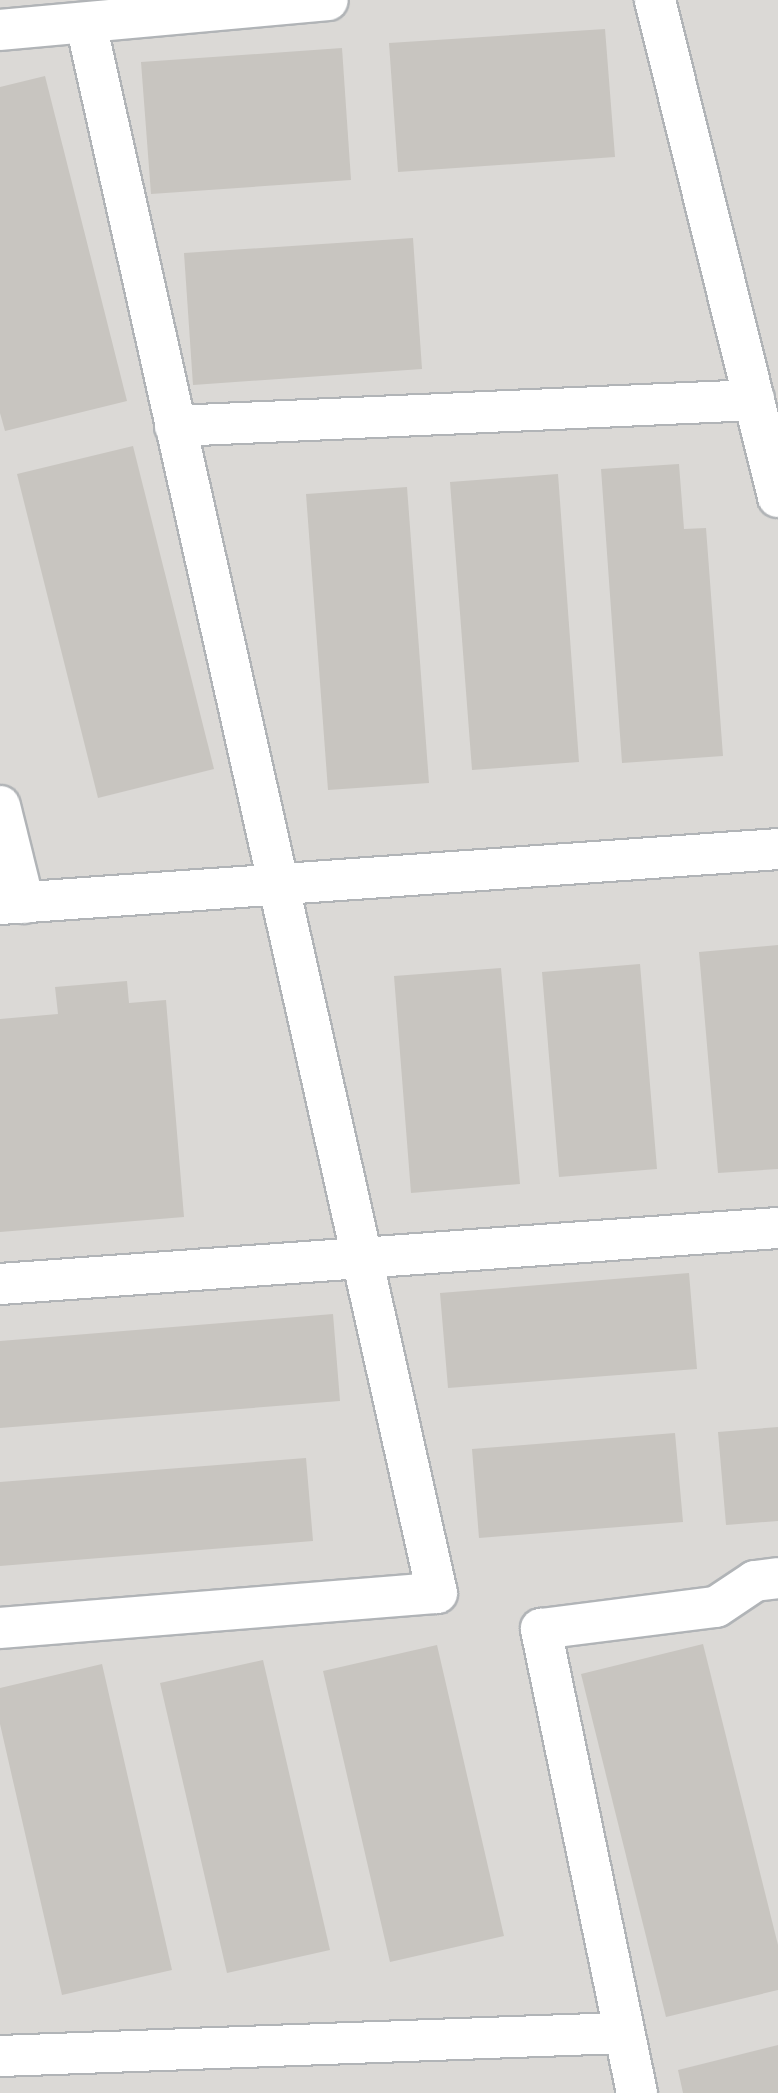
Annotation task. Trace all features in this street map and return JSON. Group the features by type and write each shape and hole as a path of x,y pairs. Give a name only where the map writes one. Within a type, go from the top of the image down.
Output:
{"street":[{"path":"0,30 328,0"},
{"path":"655,0 778,497"},
{"path":"0,1628 437,1593 86,24"},
{"path":"175,426 754,400"},
{"path":"0,806 12,904 778,849"},
{"path":"0,1284 361,1261 778,1228"},
{"path":"637,2093 622,2033 541,1629 716,1607 755,1581 778,1578"},
{"path":"0,2056 622,2033"}],"shaded area":[{"path":"0,0 778,0 778,2093 0,2093"}],"building":[{"path":"605,29 615,157 398,172 389,43"},
{"path":"342,48 351,180 151,194 141,62"},
{"path":"45,76 127,401 5,431 0,413 0,87"},
{"path":"413,238 422,369 193,385 184,253"},
{"path":"133,446 214,769 98,798 17,474"},
{"path":"679,464 684,529 706,528 723,756 622,763 601,469"},
{"path":"558,474 579,762 472,770 450,482"},
{"path":"407,487 429,783 328,790 306,494"},
{"path":"778,945 778,1169 718,1173 699,952"},
{"path":"640,964 657,1169 559,1177 542,972"},
{"path":"501,968 520,1184 411,1193 394,976"},
{"path":"127,981 129,1003 166,1000 184,1217 0,1232 0,1019 58,1014 55,987"},
{"path":"689,1273 697,1369 448,1388 440,1293"},
{"path":"333,1314 340,1401 0,1428 0,1341"},
{"path":"778,1427 778,1521 726,1525 718,1432"},
{"path":"675,1433 683,1522 479,1538 472,1449"},
{"path":"306,1458 313,1541 0,1566 0,1482"},
{"path":"703,1644 778,1945 778,1990 666,2017 581,1674"},
{"path":"437,1645 504,1936 390,1962 323,1671"},
{"path":"263,1660 330,1950 227,1973 160,1683"},
{"path":"102,1664 172,1970 62,1995 0,1724 0,1688"},
{"path":"778,2045 778,2093 683,2093 678,2070"}]}
